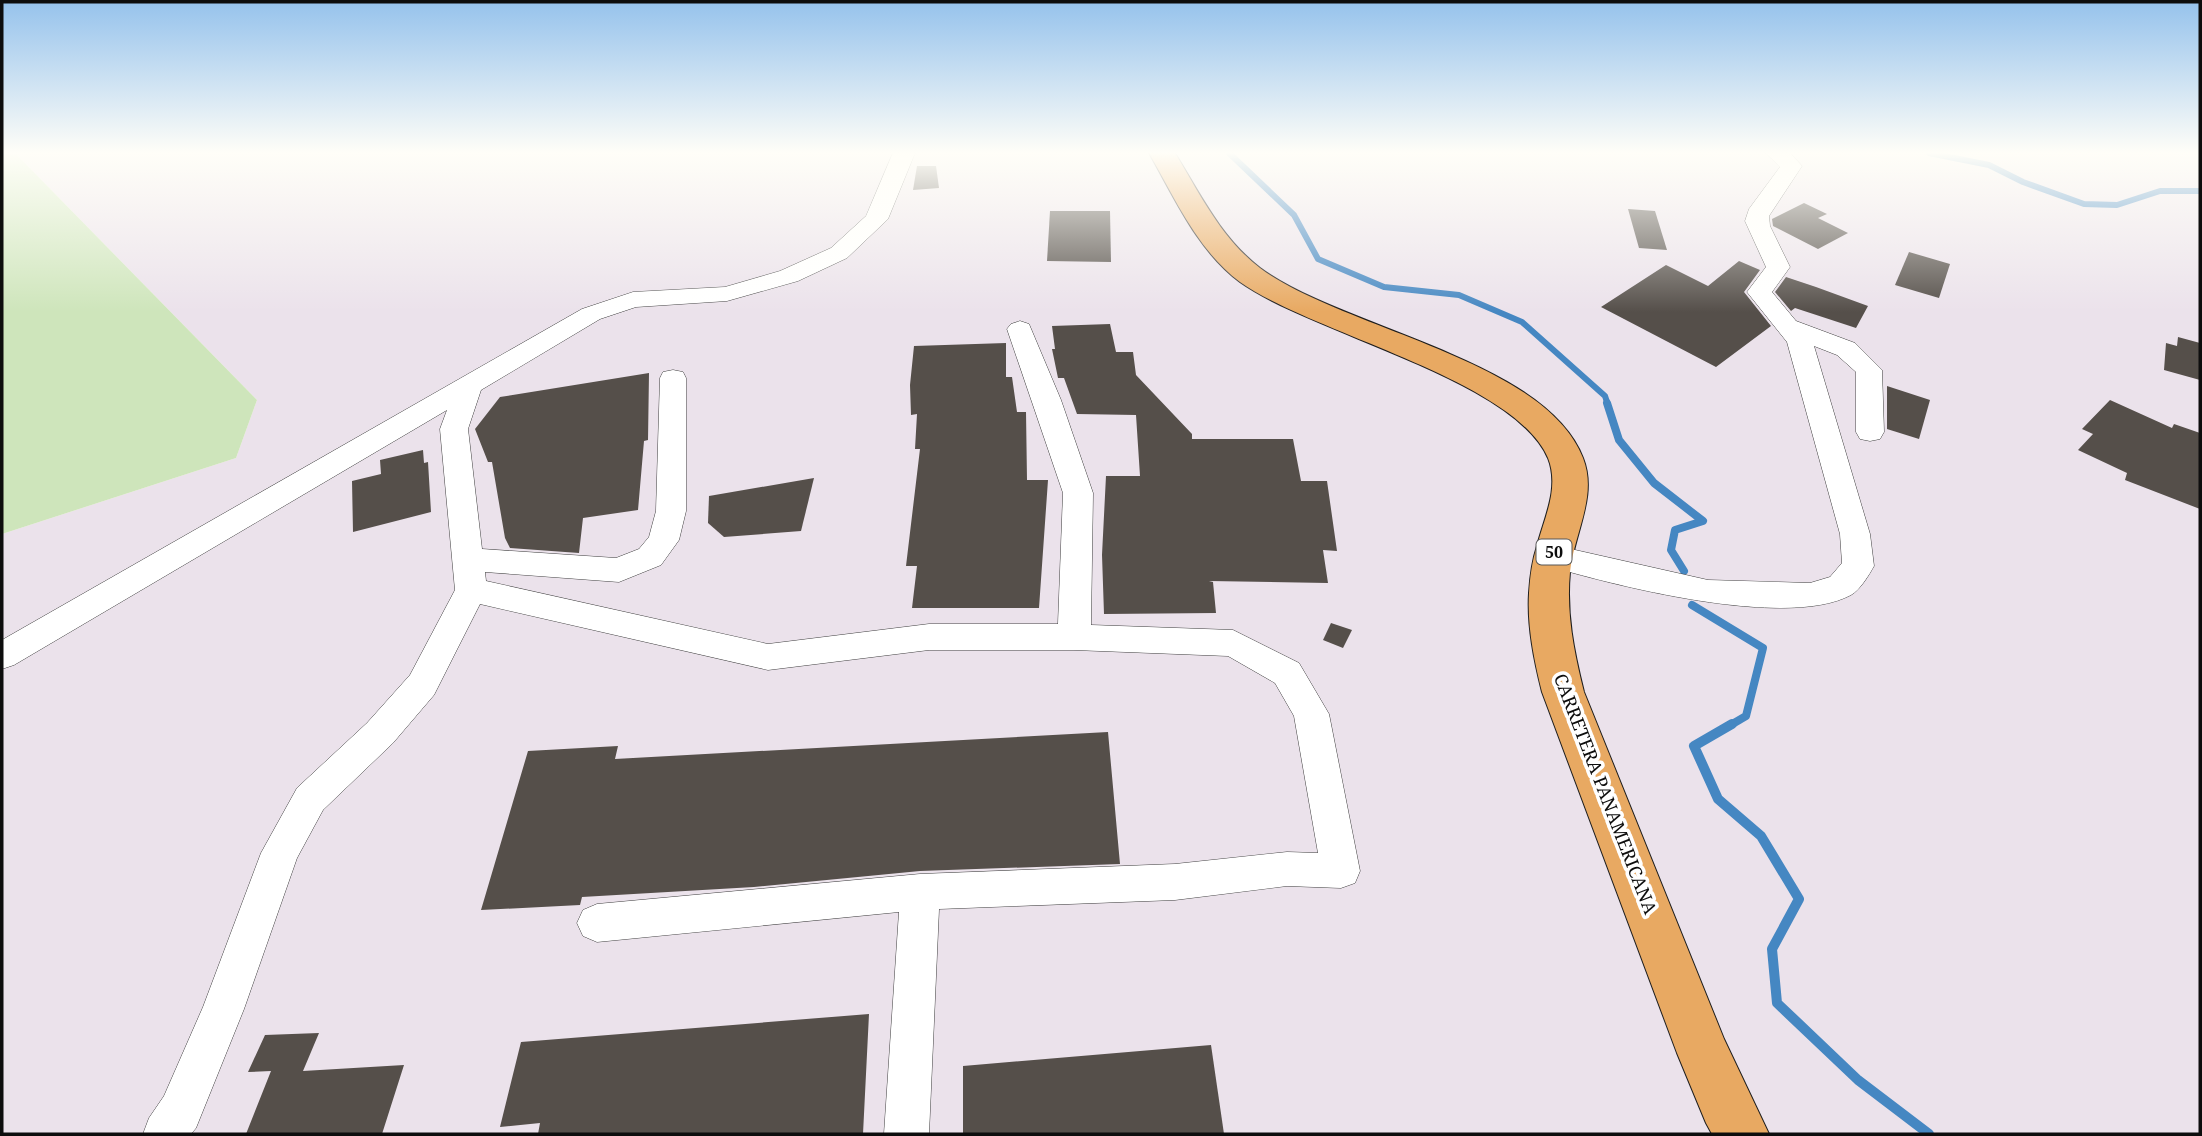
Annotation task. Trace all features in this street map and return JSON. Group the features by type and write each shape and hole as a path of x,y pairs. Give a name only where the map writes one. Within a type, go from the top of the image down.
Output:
{"highway":[{"name":"CARRETERA PANAMERICANA","path":"1194,206 1218,245 1250,275 1290,299 1472,378 1516,401 1536,417 1552,435 1564,455 1572,491 1553,556 1549,594 1550,627 1563,692 1703,1053 1724,1104 1742,1134"}],"street":[{"path":"2,656 590,314 633,300 727,294 789,276 839,254 876,219 882,206"},
{"path":"1553,556 1708,592 1810,595 1841,586 1858,566 1855,534 1800,342 1759,292 1778,267 1757,220 1762,206"},
{"path":"1790,327 1846,349 1869,370 1870,432"},
{"path":"1020,329 1078,494 1074,636"},
{"path":"470,575 619,570 650,557 664,540 671,511 673,378"},
{"path":"175,1127 223,1009 280,853 310,799 380,733 422,685 470,575 454,429 469,385"},
{"path":"470,575 768,657 929,637 1074,636 1233,643 1287,673 1311,714 1341,871 1287,869 1175,882 920,892 597,922"},
{"path":"906,1134 920,892"}],"shaded area":[{"path":"67,206 2200,206 2200,1134 2,1134 2,534 236,458 257,400"}],"green space":[{"path":"2,206 67,206 257,400 236,458 2,534"}],"building":[{"path":"1798,206 1810,206 1827,214 1818,218 1848,233 1818,249 1773,226 1772,219"},
{"path":"1628,209 1655,211 1667,250 1639,248"},
{"path":"1050,211 1110,211 1111,262 1047,261"},
{"path":"1909,252 1950,264 1939,298 1895,285"},
{"path":"1739,261 1760,270 1744,292 1771,326 1716,367 1601,307 1666,265 1708,286"},
{"path":"1786,277 1868,306 1856,328 1795,308 1791,311 1775,292"},
{"path":"1110,324 1116,352 1133,352 1136,375 1192,434 1192,439 1293,439 1301,481 1327,481 1337,551 1323,550 1328,583 1209,581 1213,582 1216,613 1104,614 1102,555 1106,476 1140,476 1136,415 1077,414 1064,378 1058,378 1052,349 1055,349 1052,326"},
{"path":"2178,337 2200,343 2200,380 2164,370 2166,343 2177,346"},
{"path":"1006,343 1006,377 1012,377 1017,412 1026,412 1027,480 1048,480 1039,608 912,608 917,566 906,566 920,449 915,449 917,414 911,415 910,385 914,346"},
{"path":"649,373 648,440 644,441 638,510 583,518 579,553 510,548 505,538 492,462 488,462 475,429 500,397"},
{"path":"1887,386 1930,400 1919,439 1887,429"},
{"path":"2110,400 2172,428 2174,424 2200,433 2200,509 2125,480 2127,473 2078,450 2093,434 2082,429"},
{"path":"423,450 424,463 428,462 431,512 353,532 352,481 381,474 380,460"},
{"path":"814,478 801,531 724,537 708,523 709,496"},
{"path":"1331,623 1352,630 1343,648 1323,640"},
{"path":"1108,732 1120,864 920,871 754,887 582,897 580,905 481,910 528,751 618,746 615,759"},
{"path":"869,1014 863,1134 538,1134 540,1123 500,1127 521,1042"},
{"path":"319,1033 303,1071 404,1065 382,1134 246,1134 271,1071 248,1072 265,1035"},
{"path":"1211,1045 1224,1134 963,1134 963,1066"}],"waterway":[{"path":"1285,206 1294,215 1318,259 1384,287 1459,295 1522,322 1605,396 1608,405"},
{"path":"1607,403 1619,440 1654,483 1703,521 1675,530 1671,550 1684,571"},
{"path":"1692,605 1763,648 1746,716 1729,726"},
{"path":"1732,724 1694,746 1718,799 1761,836 1799,899 1772,949 1777,1003 1858,1080 1929,1134"}]}
